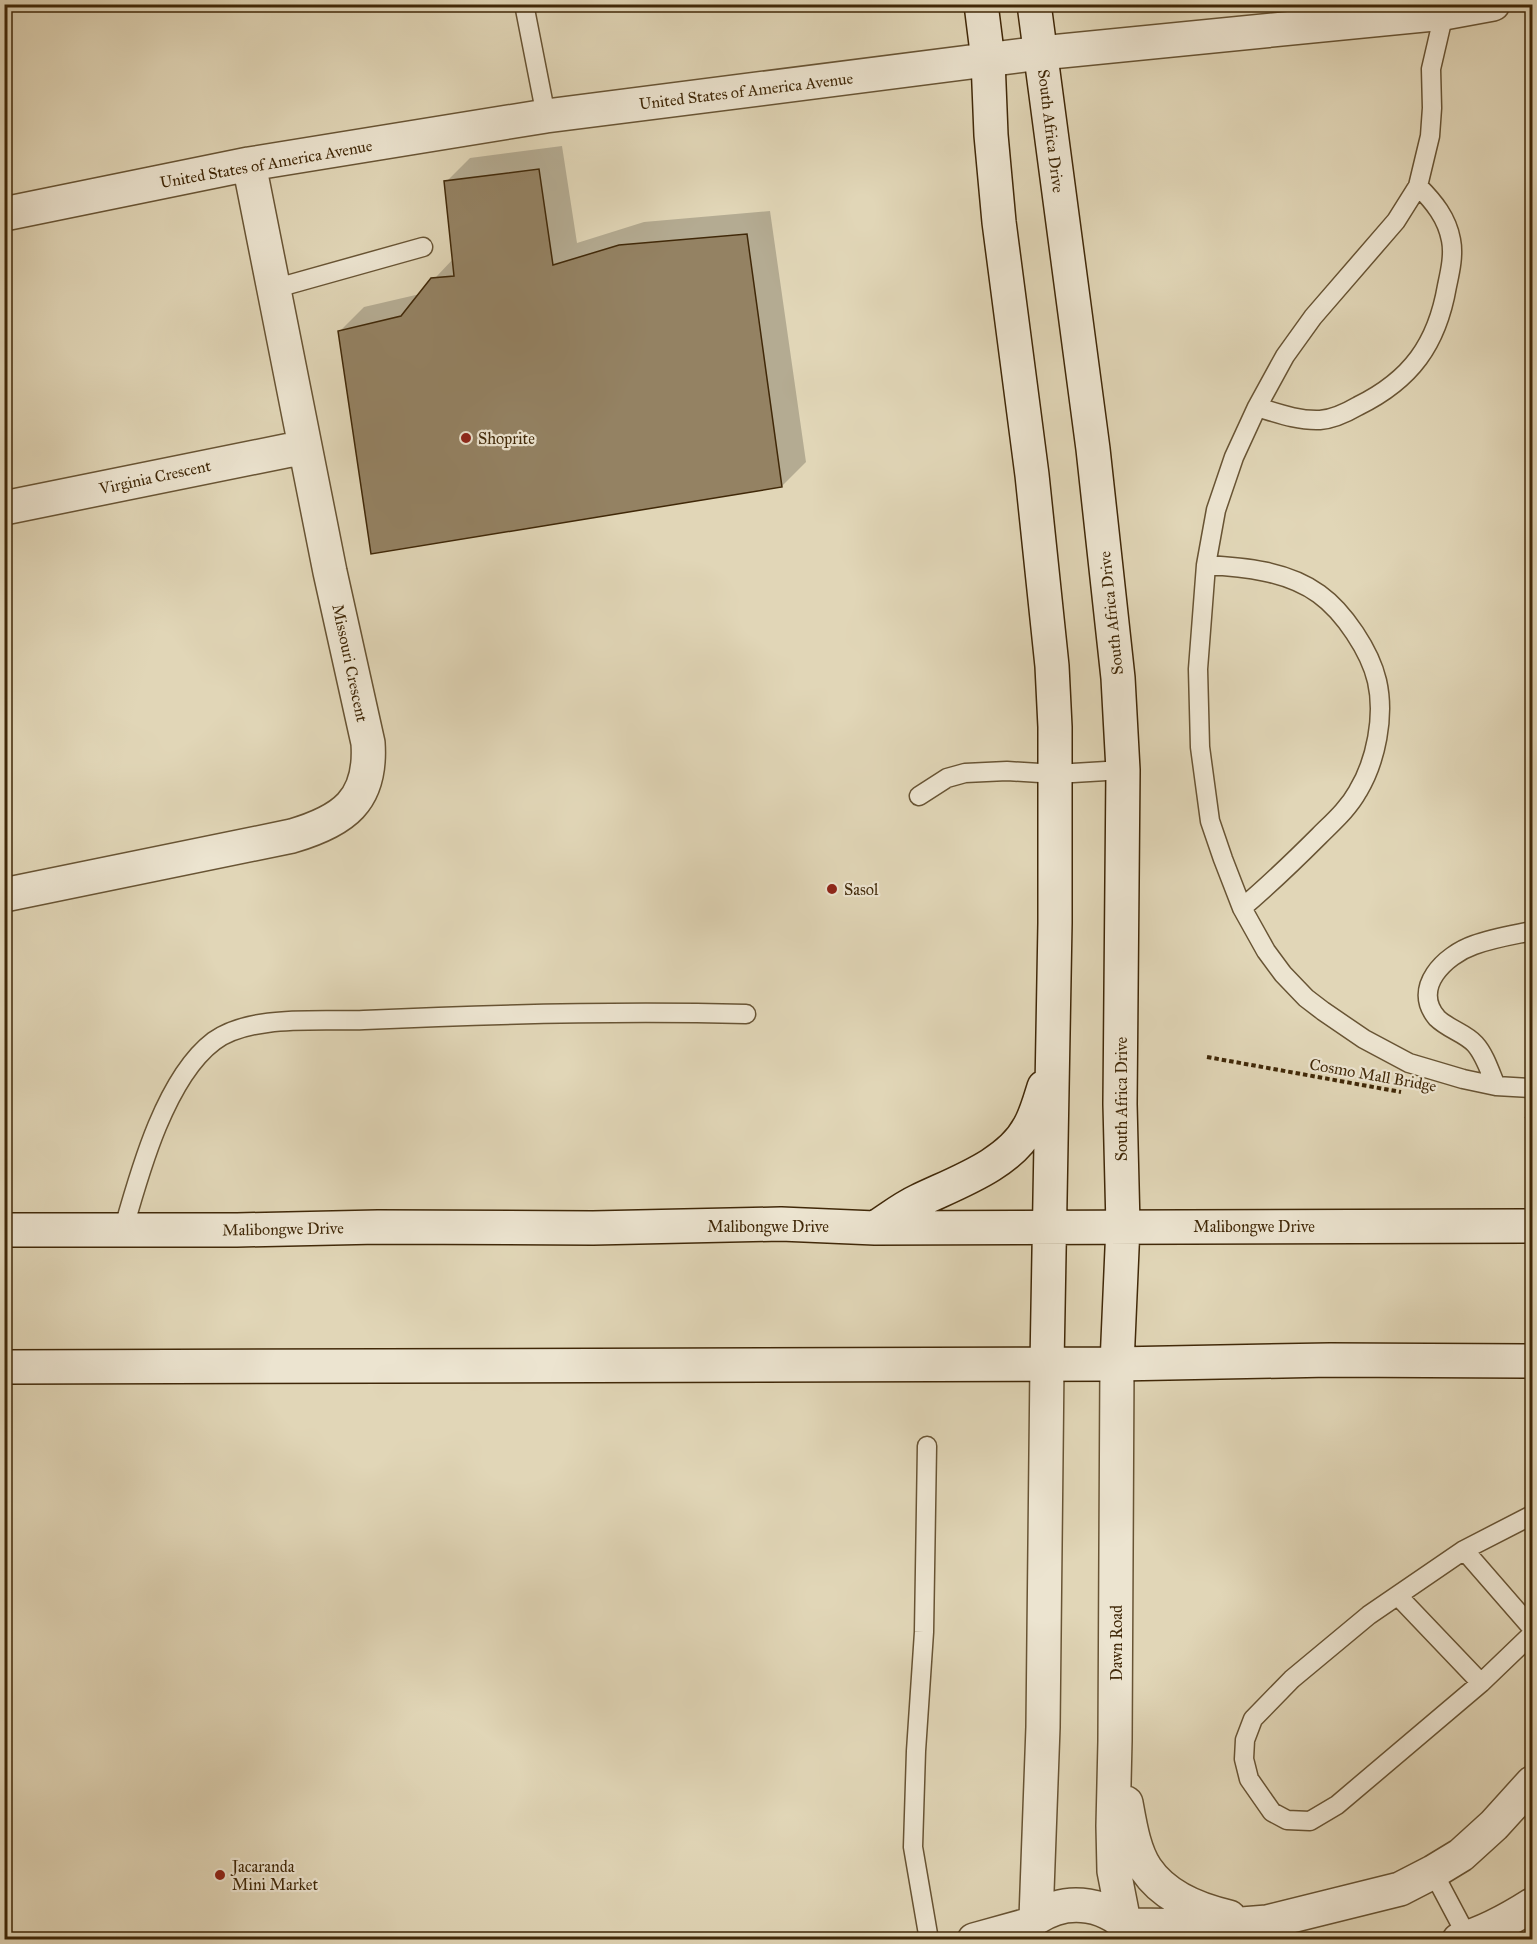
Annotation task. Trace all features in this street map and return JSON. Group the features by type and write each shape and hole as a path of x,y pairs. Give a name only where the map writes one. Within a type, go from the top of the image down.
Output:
{"street":[{"path":"981,4 988,60 991,135 999,222 1032,475 1052,666 1056,774 1054,1042 1048,1226 1043,1727 1027,1927"},
{"name":"South Africa Drive","path":"1034,4 1108,578 1118,678 1123,770 1120,1093 1123,1226 1117,1364"},
{"name":"United States of America Avenue","path":"4,214 249,164 546,116 1041,53 1493,4"},
{"name":"Missouri Crescent","path":"4,895 292,836 326,825 346,811 354,802 366,778 369,764 368,743 305,447 249,164"},
{"name":"Virginia Crescent","path":"4,508 305,447"},
{"path":"874,1228 916,1202 958,1184 1001,1158 1015,1145 1029,1128 1036,1112 1054,1042"},
{"name":"Malibongwe Drive","path":"4,1230 593,1228 782,1224 874,1228 1533,1226"},
{"path":"4,1367 1533,1361"},
{"name":"Dawn Road","path":"1117,1364 1113,1826 1114,1871 1129,1929"},
{"path":"1115,1741 1134,1843 1146,1869 1163,1887 1182,1901 1228,1917 1267,1922"},
{"path":"974,1940 1027,1927 1057,1907 1081,1905 1104,1910 1129,1929 1217,1926 1267,1922 1400,1888 1461,1855 1494,1825 1533,1783"},
{"path":"1465,1939 1533,1905"}],"lane":[{"path":"524,4 546,116"},
{"path":"1443,9 1431,69 1430,136 1418,186 1396,221 1313,317 1285,356 1257,407 1234,457 1216,510 1206,565 1198,669 1200,747 1210,821 1242,908 1266,951 1283,974 1306,998 1364,1040 1409,1063 1496,1086 1533,1088"},
{"path":"1257,407 1297,419 1320,420 1339,416 1386,390 1415,365 1432,337 1443,307 1451,267 1451,241 1443,216 1434,202 1418,186"},
{"path":"273,290 423,246"},
{"path":"1206,565 1256,570 1293,580 1319,595 1345,621 1360,641 1377,680 1379,708 1377,733 1372,758 1357,792 1343,813 1284,872 1242,908"},
{"path":"919,796 947,778 965,773 1007,771 1056,774 1123,770"},
{"path":"1496,1086 1475,1044 1438,1018 1430,1007 1427,998 1428,987 1436,972 1449,959 1471,946 1533,931"},
{"path":"123,1231 140,1172 174,1089 189,1066 212,1043 231,1030 294,1020 345,1021 627,1012 746,1014"},
{"path":"927,1446 924,1632 916,1751 913,1847 929,1940"},
{"path":"1533,1515 1464,1550 1369,1615 1292,1679 1253,1719 1245,1740 1244,1759 1249,1779 1272,1812 1287,1820 1310,1821 1337,1805 1481,1683 1533,1634"},
{"path":"1464,1550 1533,1628"},
{"path":"1398,1596 1481,1683"},
{"path":"1433,1872 1465,1939"}],"path":[{"name":"Cosmo Mall Bridge","path":"1207,1057 1406,1093"},
{"path":"1524,1114 1533,1123"}],"building":[{"path":"539,169 553,265 619,245 747,234 782,487 371,554 338,331 401,316 431,278 454,276 444,181"}],"place":[{"name":"Shoprite","path":"466,438"},
{"name":"Sasol","path":"832,889"},
{"name":"Jacaranda Mini Market","path":"220,1875"}]}
